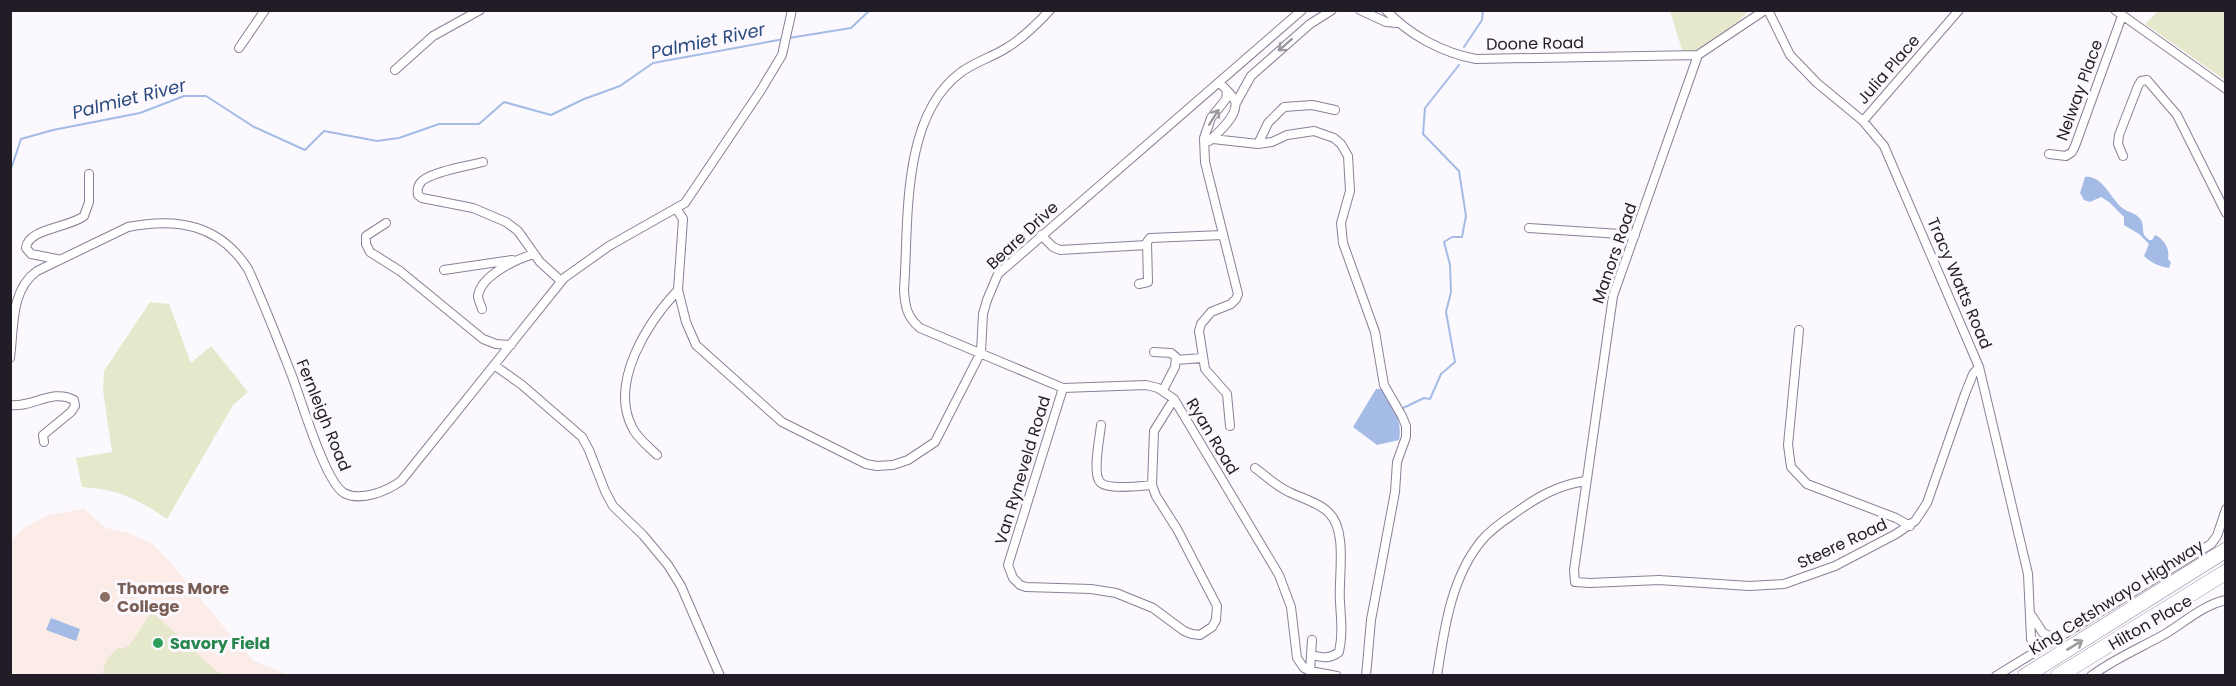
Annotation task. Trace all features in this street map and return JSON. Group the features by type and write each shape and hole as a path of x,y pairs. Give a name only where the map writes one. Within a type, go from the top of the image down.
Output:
{"highway":[{"name":"King Cetshwayo Highway","path":"2022,668 2226,550"},
{"path":"2058,675 2226,572"}],"street":[{"path":"239,48 265,10"},
{"path":"395,70 433,36 480,10"},
{"name":"Fernleigh Road","path":"10,358 17,302 24,282 37,271 121,230 145,224 174,224 208,231 238,253 248,269 320,451 338,487 343,492 358,496 391,488 400,481 561,281 574,269 609,246 685,203 782,55 792,10"},
{"path":"676,208 682,219 678,290 692,339 703,353 782,422 866,464 878,466 901,462 917,455 935,442 981,352 920,328 906,309 904,290 909,196 914,156 930,111 952,80 1032,30 1050,10"},
{"name":"Beare Drive","path":"981,352 983,314 991,286 998,274 1302,10"},
{"path":"1207,140 1232,116 1236,103 1251,76 1310,24 1332,10"},
{"path":"1360,10 1386,22 1398,23"},
{"name":"Doone Road","path":"1386,10 1398,23 1449,52 1476,59 1698,55"},
{"name":"Julia Place","path":"1863,121 1959,10"},
{"path":"1698,55 1761,12"},
{"name":"Tracy Watts Road","path":"1761,12 1790,55 1817,84 1877,135 1891,160 1979,367 2028,574 2031,638 2034,652"},
{"path":"2119,13 2226,89"},
{"name":"Nelway Place","path":"2049,154 2066,156 2075,146 2119,13"},
{"name":"Manors Road","path":"1575,582 1574,570 1585,481 1609,310 1698,55"},
{"path":"2123,156 2118,144 2119,135 2138,86 2141,81 2146,80 2177,116 2226,213"},
{"path":"1219,82 1236,103"},
{"path":"1227,91 1226,99 1209,122 1208,178 1238,294 1234,301 1215,309 1201,324 1199,331 1202,358 1207,373 1227,394 1230,426"},
{"path":"1258,144 1268,123 1284,107 1312,105 1335,110"},
{"path":"1207,140 1258,144 1287,135 1314,131 1334,138 1345,149 1350,169 1350,191 1341,223 1343,243 1375,332 1384,385 1406,426 1407,437 1397,462 1395,492 1371,620 1366,675"},
{"path":"483,162 422,181 418,195 422,198 473,208 506,222 518,231 534,254 561,281"},
{"path":"58,260 31,254 26,248 27,241 33,235 65,226 84,216 89,202 89,174"},
{"path":"386,223 366,236 366,244 370,252 395,267 483,339 496,344 511,345"},
{"path":"1529,228 1635,234"},
{"path":"1138,284 1147,283 1148,280 1147,245 1148,240 1152,237 1223,235"},
{"path":"1041,236 1060,250 1147,245"},
{"path":"444,270 534,254"},
{"path":"482,309 478,296 483,286 516,259"},
{"path":"657,455 637,436 624,403 632,360 653,318 678,290"},
{"path":"1799,330 1791,414 1789,458 1791,467 1807,484 1896,518 1910,526"},
{"name":"Ryan Road","path":"981,352 1063,388 1146,385 1163,390 1174,399 1279,575 1291,607 1298,658 1304,668 1310,671"},
{"path":"1154,352 1171,353 1176,360"},
{"path":"1176,360 1202,358"},
{"path":"1163,390 1176,360"},
{"path":"494,365 522,385 582,437 613,506 643,535 668,565 681,586 720,675"},
{"name":"Steere Road","path":"1575,582 1659,580 1749,586 1784,584 1834,566 1910,526 1927,503 1965,394 1979,367"},
{"name":"Van Ryneveld Road","path":"1063,388 1008,565 1012,579 1026,587 1091,589 1116,593 1153,608 1184,631 1200,635 1207,632 1216,620 1217,606 1152,485"},
{"path":"10,405 57,395 67,396 74,400 75,405 71,412 43,435 44,442"},
{"path":"1101,425 1096,470 1100,482 1104,485 1117,486 1152,485 1154,431 1174,399"},
{"path":"1255,468 1287,491 1327,510 1338,530 1342,641 1339,652 1332,657 1312,655"},
{"path":"1437,675 1451,602 1462,575 1481,541 1501,523 1543,494 1562,485 1585,481"},
{"path":"1996,675 2022,668 2034,652 2211,544 2217,536 2226,509"},
{"name":"Hilton Place","path":"2091,675 2166,633 2214,602 2226,600"},
{"path":"2030,613 2040,630 2056,639"},
{"path":"2022,668 2031,638"},
{"path":"1312,639 1310,671 1337,675"}],"shaded area":[{"name":"Thomas More College","path":"84,509 106,528 131,534 153,544 254,661 288,675 11,676 11,541 22,529 48,515"}],"green space":[{"path":"1670,11 1747,11 1725,33 1700,48 1683,53"},
{"path":"2158,11 2225,11 2225,80 2145,24"},
{"path":"150,302 169,304 191,363 211,346 248,392 233,405 167,519 127,496 82,487 76,458 112,452 103,390 104,371"},
{"name":"Savory Field","path":"152,612 221,675 102,675 110,656 119,647 120,649 129,646"}],"water":[{"path":"2085,177 2096,179 2121,207 2139,217 2144,235 2149,240 2152,240 2155,235 2164,241 2168,259 2171,262 2169,268 2155,264 2144,256 2149,244 2139,234 2124,225 2124,217 2109,202 2101,197 2090,202 2084,200 2080,193"},
{"path":"1376,389 1383,389 1390,401 1396,413 1400,433 1399,440 1377,445 1353,427"},
{"path":"51,618 80,629 76,641 46,630"}],"waterway":[{"name":"Palmiet River","path":"789,38 851,28 870,10"},
{"path":"1464,47 1482,20 1483,10"},
{"name":"Palmiet River","path":"10,172 21,139 53,130 140,113 184,96 206,96 254,127 305,150 324,131 377,141 399,138 439,124 479,124 504,102 551,115 584,99 620,86 653,63 784,39"},
{"path":"1403,408 1424,398 1430,399 1441,374 1455,362 1446,312 1451,292 1450,265 1444,242 1452,237 1462,237 1466,216 1459,171 1423,134 1425,108 1459,65"}],"place":[{"name":"Thomas More College","path":"105,597"},
{"name":"Savory Field","path":"158,643"}]}
